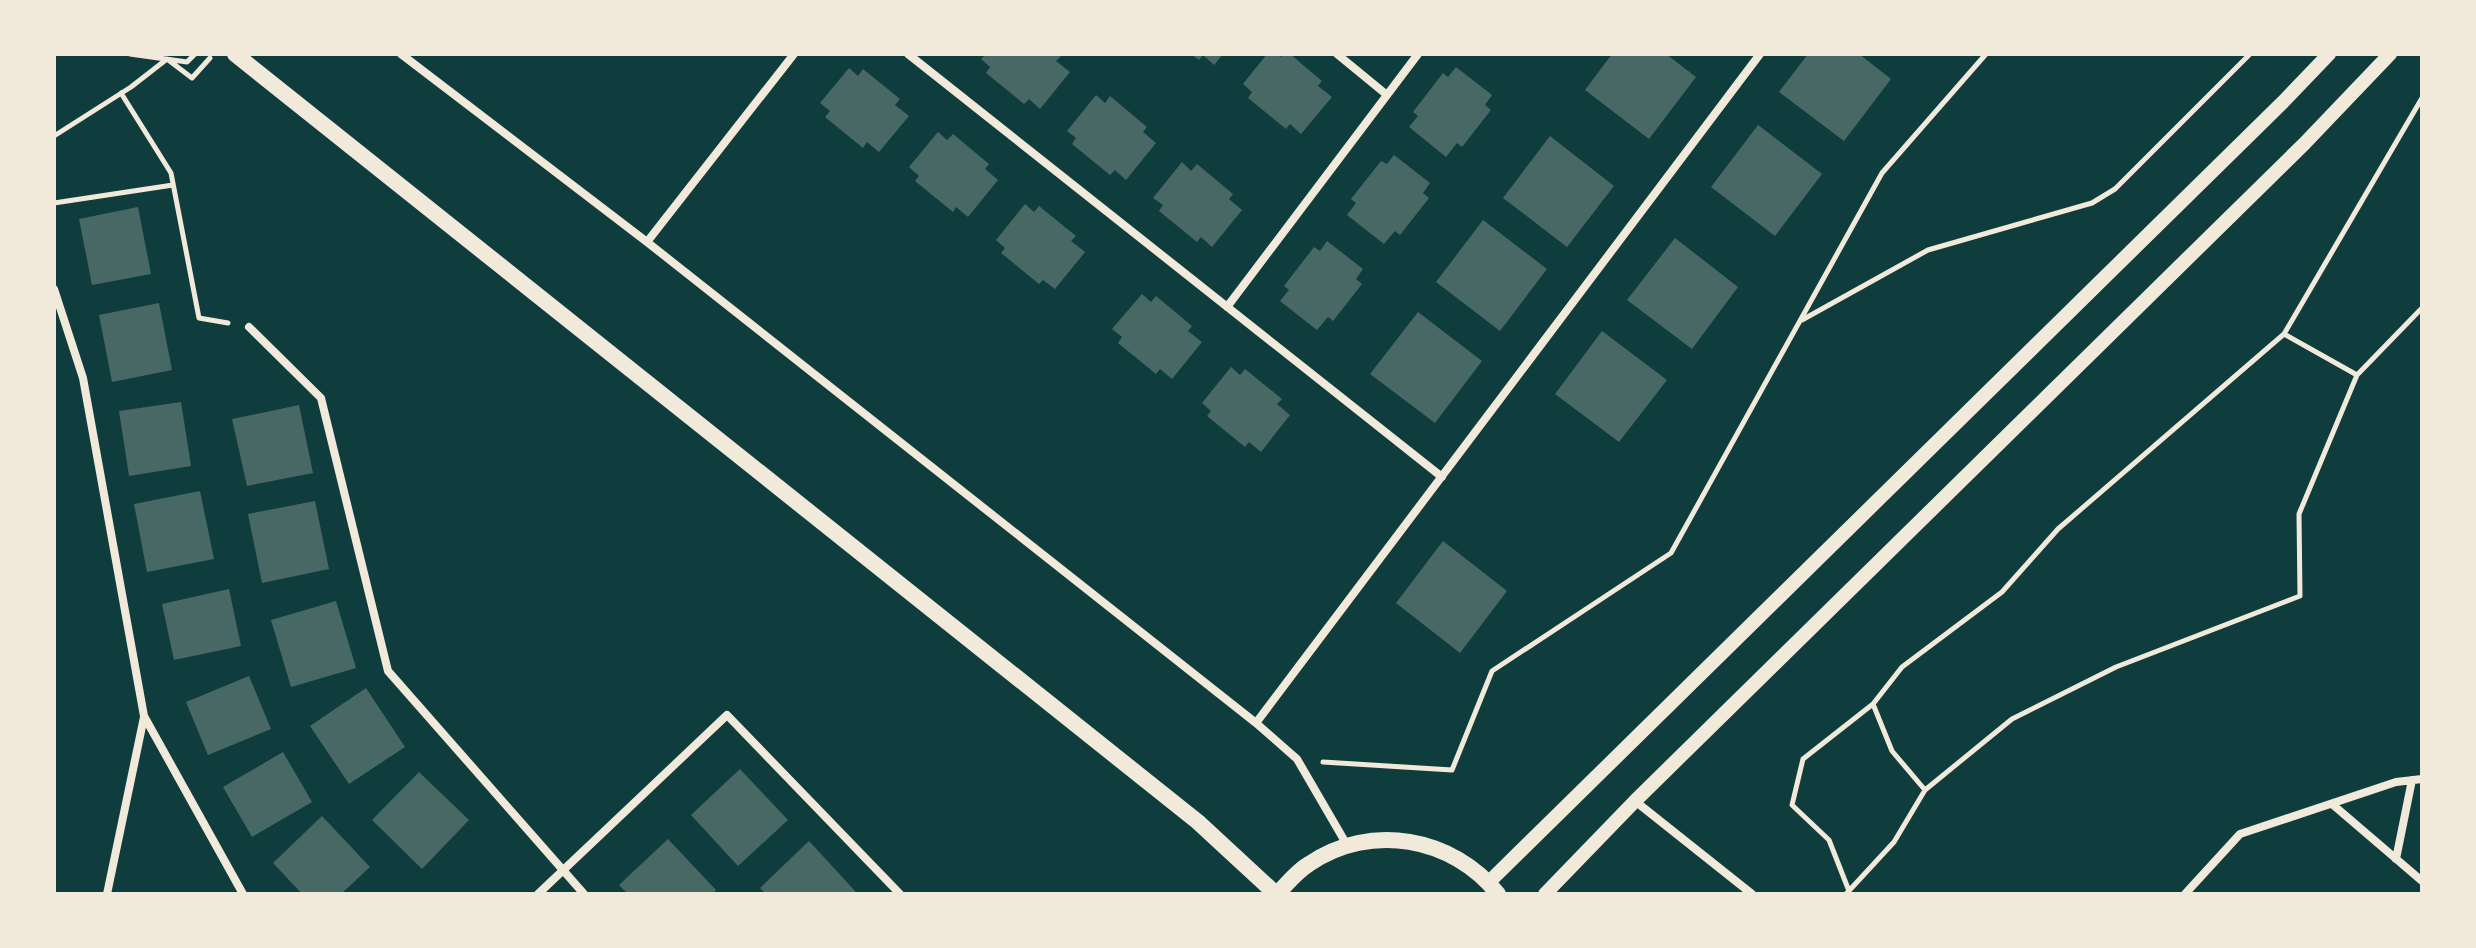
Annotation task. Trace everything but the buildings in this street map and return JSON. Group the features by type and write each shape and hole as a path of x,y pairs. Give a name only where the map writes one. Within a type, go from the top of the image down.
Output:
{"main road":[{"path":"235,54 1198,822 1276,894 1308,864 1347,845 1385,839 1423,843 1459,858 1494,888"}],"street":[{"path":"401,54 647,242 1256,723 1297,759 1347,845"},
{"path":"647,242 794,54"},
{"path":"908,54 1442,477"},
{"path":"1337,54 1387,95"},
{"path":"1227,307 1418,54"},
{"path":"1256,723 1760,54"},
{"path":"1494,888 2329,54"},
{"path":"1545,894 1635,801 2304,144 2390,54"},
{"path":"54,289 83,378 144,716 238,892"},
{"path":"249,327 321,398 388,671 584,894"},
{"path":"538,894 727,715 900,894"},
{"path":"107,894 144,716"},
{"path":"2185,894 2240,834 2396,782 2417,779 2396,859"},
{"path":"1635,801 1752,894"},
{"path":"2332,804 2422,881"}],"path":[{"path":"130,54 187,62 195,54"},
{"path":"167,59 192,78 213,54"},
{"path":"1297,759 1452,770 1492,671 1671,553 1882,173 1986,54"},
{"path":"1798,323 1928,250 2092,203 2115,189 2250,54"},
{"path":"54,136 167,59"},
{"path":"121,93 171,173 199,318 249,327"},
{"path":"2422,98 2284,334 2058,529 2002,592 1902,667 1873,704 1803,759 1792,805 1829,840 1848,892 1894,842 1925,790 2012,719 2116,667 2300,596 2299,514 2357,375 2422,308"},
{"path":"54,203 173,185"},
{"path":"2284,334 2357,375"},
{"path":"1873,704 1892,751 1925,790"}]}
